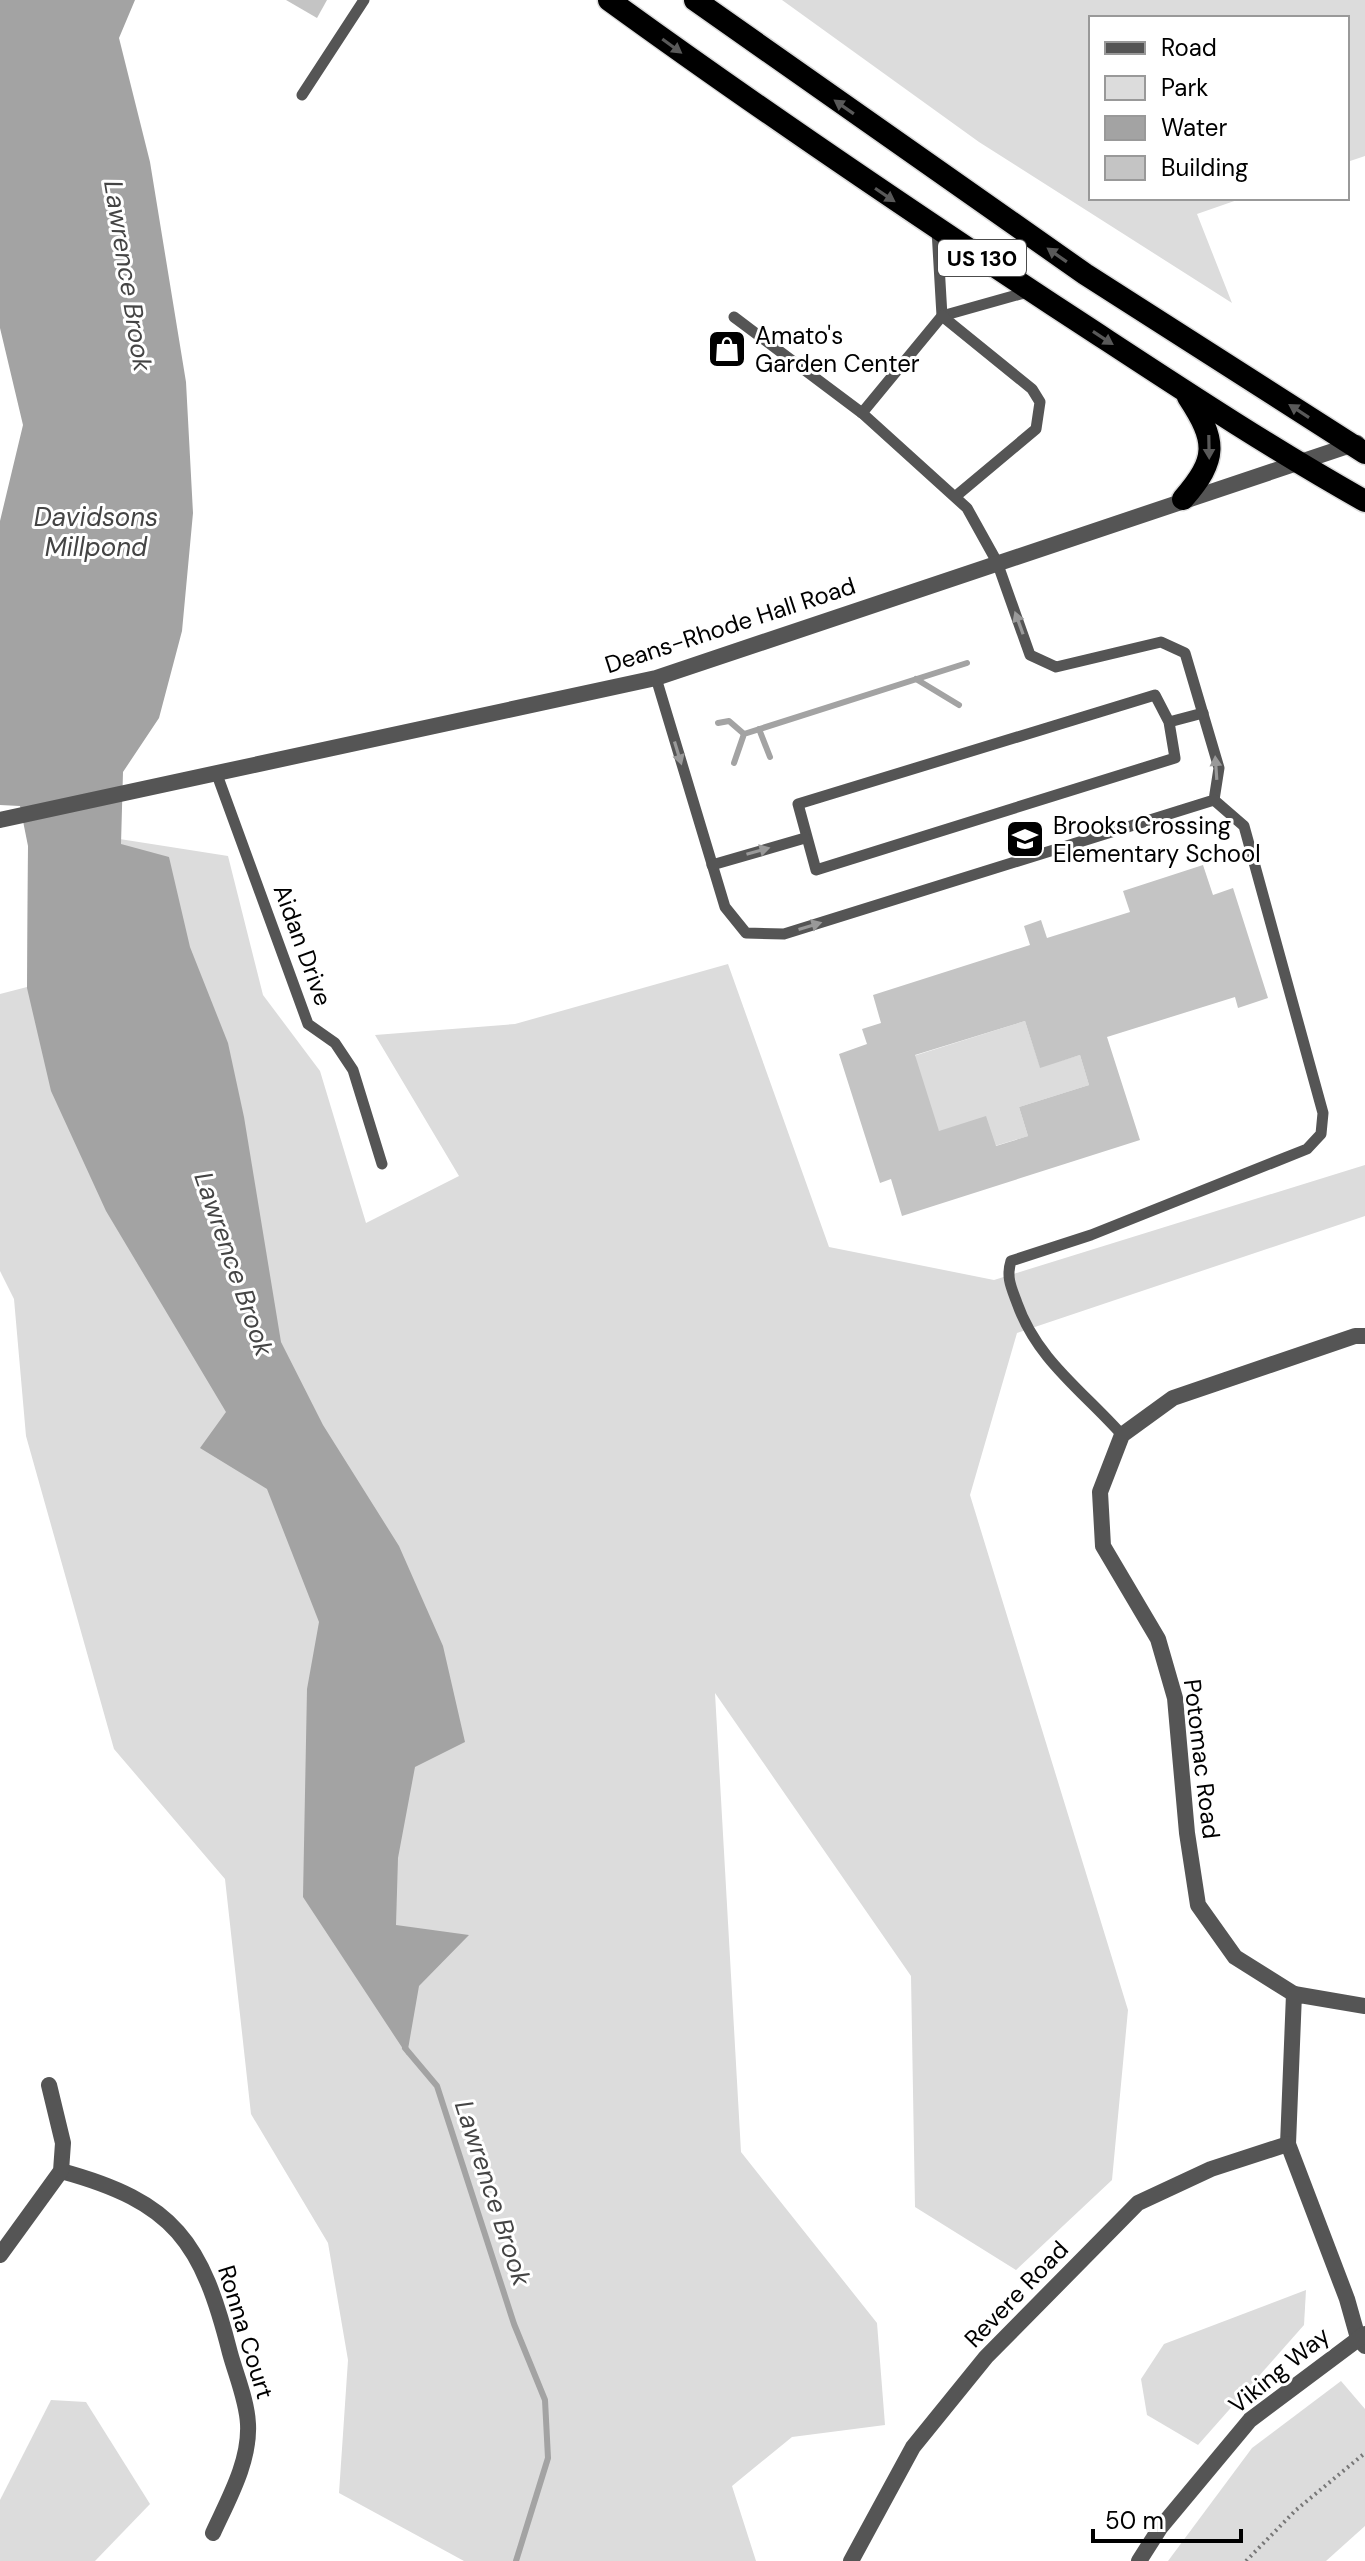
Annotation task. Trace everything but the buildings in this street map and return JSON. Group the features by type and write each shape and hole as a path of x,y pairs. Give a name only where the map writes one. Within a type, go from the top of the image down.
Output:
{"highway":[{"name":"US 130","path":"609,0 775,120 937,230 1298,463 1365,501"},
{"name":"US 130","path":"695,0 1085,274 1361,446"},
{"path":"1183,499 1204,473 1210,452 1208,431 1186,392"}],"street":[{"name":"Deans-Rhode Hall Road","path":"6,818 656,678 1183,499 1361,446"},
{"path":"1122,1435 1173,1398 1355,1336 1365,1336"},
{"name":"Potomac Road","path":"1122,1435 1100,1492 1103,1546 1158,1639 1175,1698 1187,1833 1198,1905 1235,1957 1294,1994"},
{"path":"1363,2339 1288,2144 1294,1994 1365,2006"},
{"path":"0,2255 61,2171 63,2143 49,2085"},
{"name":"Revere Road","path":"851,2561 913,2447 986,2357 1138,2203 1211,2169 1288,2144"},
{"name":"Ronna Court","path":"61,2171 112,2185 154,2209 198,2256 216,2297 248,2424 241,2471 213,2533"},
{"name":"Viking Way","path":"1139,2561 1160,2528 1250,2420 1363,2339"}],"lane":[{"path":"302,95 364,0"},
{"path":"937,230 942,316 1032,389 1040,402 1036,429 956,496"},
{"path":"862,413 942,316 1031,291"},
{"path":"734,317 862,413 967,508 997,562 1030,655 1056,667 1161,642 1185,653 1219,768 1214,800"},
{"path":"656,678 725,907 746,933 784,934 1214,800"},
{"path":"1155,695 1169,722 1175,758 816,870 798,804 1155,695"},
{"path":"1169,722 1203,713"},
{"name":"Aidan Drive","path":"216,772 308,1024 335,1043 353,1070 382,1164"},
{"path":"1122,1435 1055,1370 1025,1325 1007,1274 1011,1261 1091,1235 1248,1174 1307,1149 1321,1134 1323,1113 1244,826 1214,800"},
{"path":"712,865 805,838"}],"path":[{"path":"1246,2561 1296,2510 1365,2453"}],"green space":[{"path":"782,0 1365,0 1365,156 1349,161 1349,16 1089,16 1089,200 1237,200 1197,214 1232,303 979,142"},
{"path":"75,832 228,856 263,995 320,1071 366,1223 459,1176 375,1035 515,1024 728,964 829,1247 994,1280 1365,1165 1365,1216 1017,1333 970,1495 1128,2010 1112,2180 1016,2270 915,2207 911,1976 715,1693 741,2152 877,2323 885,2425 792,2437 732,2486 756,2561 464,2561 339,2493 348,2360 328,2243 251,2114 225,1879 114,1749 26,1436 14,1299 0,1271 0,994 27,987 28,846"},
{"path":"1025,1021 1040,1067 1080,1055 1089,1085 1019,1107 1028,1136 995,1146 939,1131 888,1064"},
{"path":"1306,2290 1304,2325 1198,2445 1147,2415 1141,2379 1164,2344"},
{"path":"1341,2381 1365,2409 1365,2526 1326,2561 1168,2561 1252,2448"},
{"path":"51,2400 86,2402 150,2504 95,2561 0,2561 0,2500"}],"water":[{"name":"Davidsons Millpond","path":"0,0 135,0 119,38 150,162 186,382 193,513 182,631 159,718 123,772 121,844 169,857 190,947 228,1043 244,1117 281,1342 323,1425 399,1546 443,1646 465,1742 415,1767 398,1858 396,1925 469,1935 419,1986 407,2055 303,1897 307,1689 319,1622 267,1489 200,1448 226,1412 106,1211 51,1091 27,988 28,846 20,806 0,805 0,521 23,425 0,328"}],"waterway":[{"path":"734,763 744,734 967,663"},
{"path":"916,679 959,705"},
{"path":"718,723 729,721 744,734"},
{"path":"759,729 770,757"},
{"name":"Lawrence Brook","path":"405,2048 437,2086 514,2324 545,2400 548,2458 516,2561"}],"place":[{"name":"Amato's Garden Center","path":"727,349"},
{"name":"Brooks Crossing Elementary School","path":"1025,839"}]}
